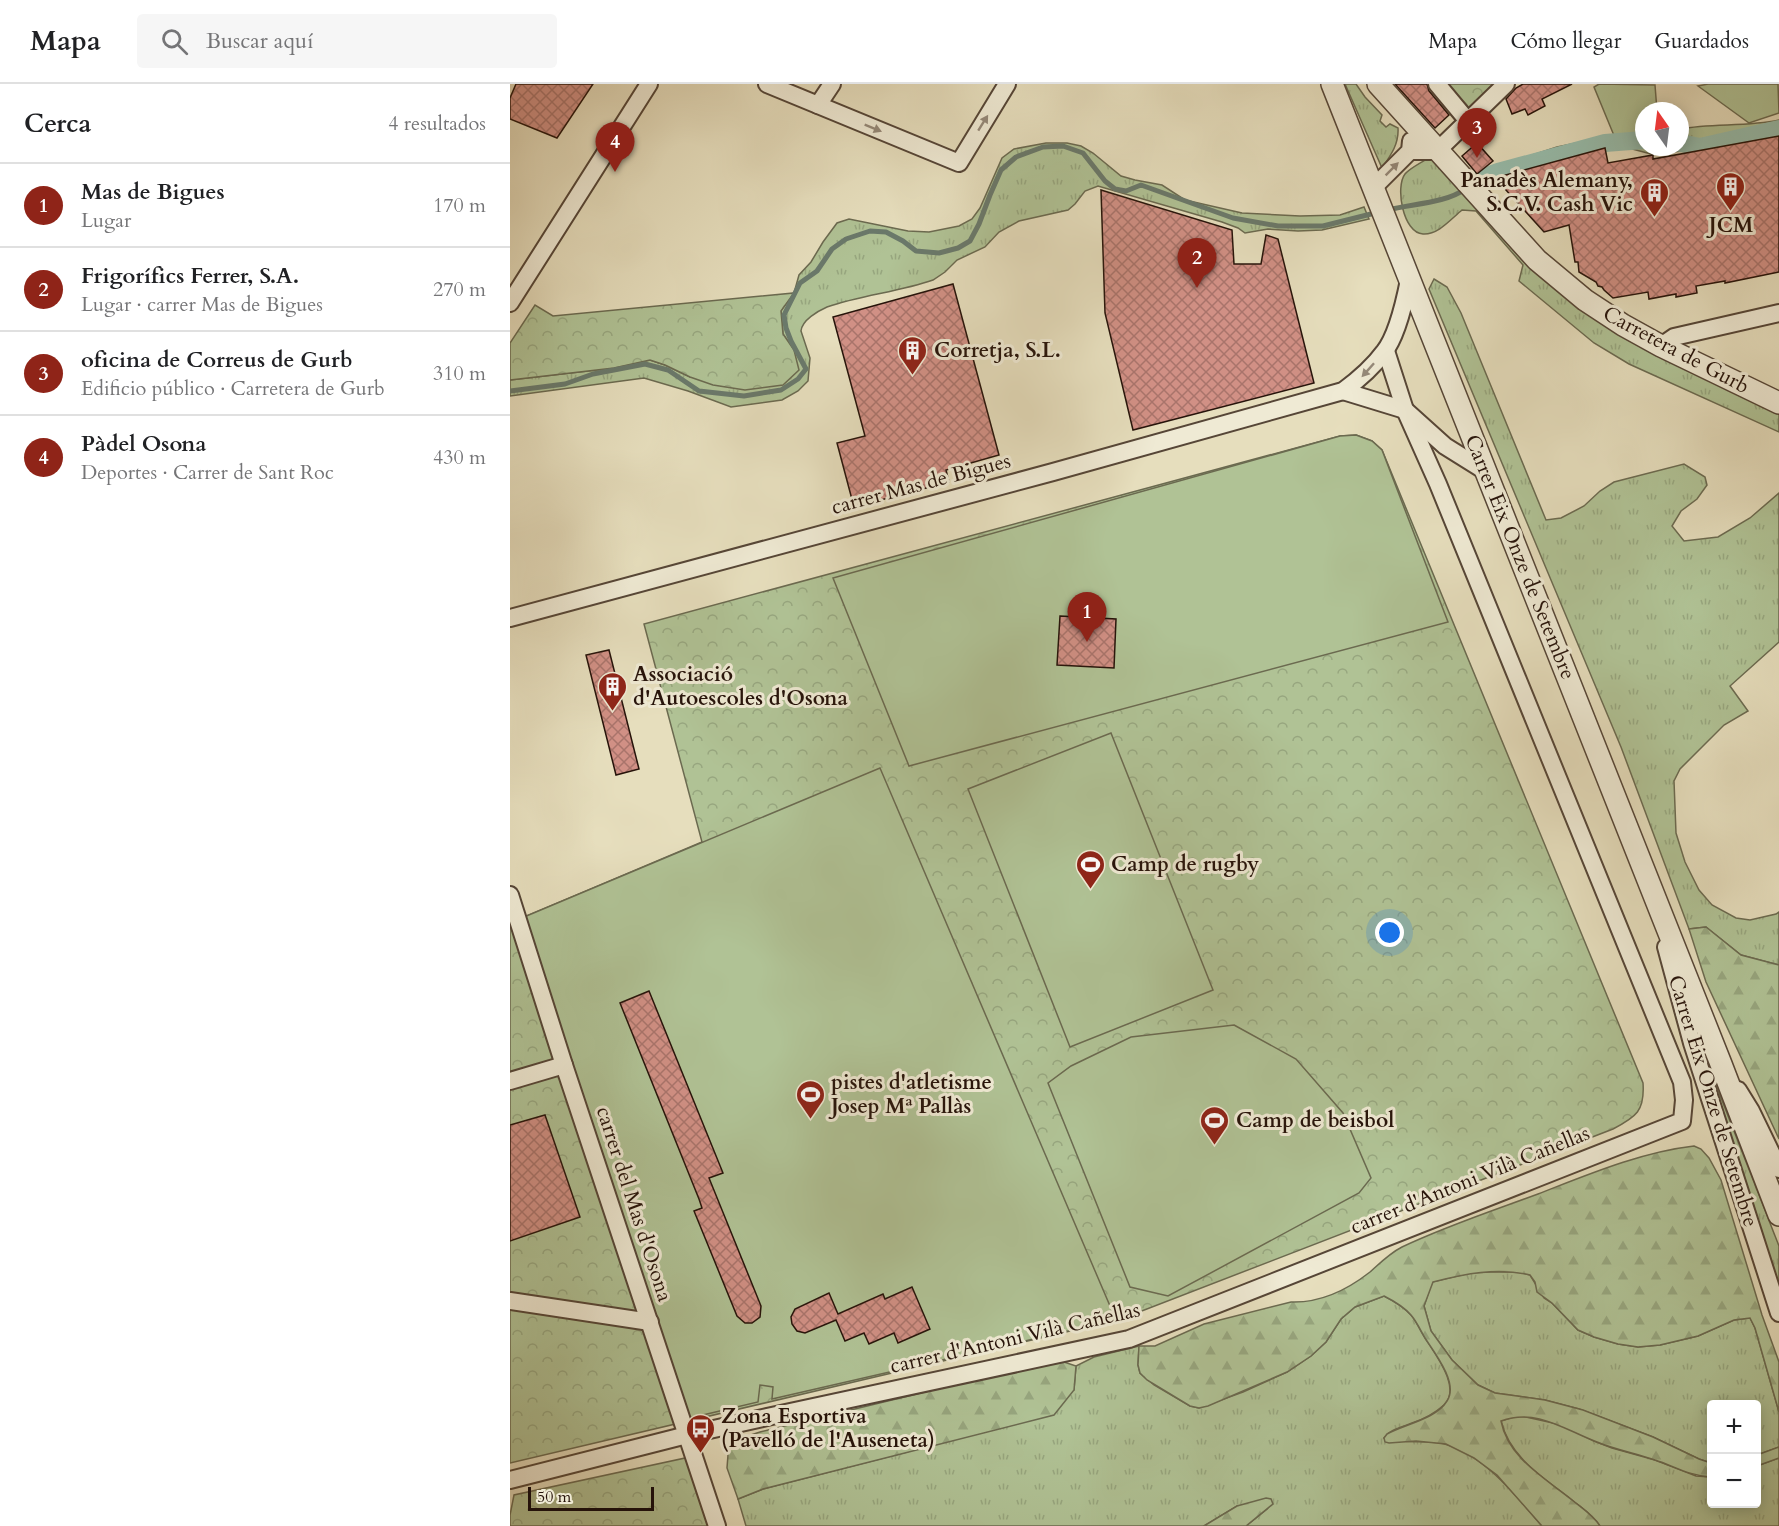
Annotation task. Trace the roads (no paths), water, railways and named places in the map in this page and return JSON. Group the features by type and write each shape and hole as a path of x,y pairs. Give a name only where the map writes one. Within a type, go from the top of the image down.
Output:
{"street":[{"path":"510,303 649,84"},
{"path":"767,84 959,163 1007,84"},
{"path":"818,105 832,84"},
{"name":"Carrer Eix Onze de Setembre","path":"1332,84 1779,1215"},
{"name":"Carretera de Gurb","path":"1378,84 1537,260 1585,300 1661,346 1779,403"},
{"path":"1437,84 1467,120"},
{"path":"1410,151 1437,151 1506,84"},
{"path":"1376,193 1410,151 1413,123"},
{"name":"carrer Mas de Bigues","path":"510,618 1053,472 1343,391 1360,378 1386,351 1402,311 1409,280"},
{"path":"1661,346 1674,337 1779,313"},
{"name":"Carrer Eix Onze de Setembre","path":"1386,351 1405,410 1443,495 1682,1082 1684,1100 1682,1121"},
{"path":"1343,391 1405,410 1445,446 1485,471"},
{"name":"Carrer Eix Onze de Setembre","path":"1431,470 1433,456 1445,446"},
{"name":"Carrer Eix Onze de Setembre","path":"1650,888 1692,1043 1779,1313"},
{"name":"carrer del Mas d'Osona","path":"510,895 717,1526"},
{"name":"Carrer Eix Onze de Setembre","path":"1721,1064 1751,1111 1779,1169"},
{"path":"510,1082 564,1065"},
{"name":"carrer d'Antoni Vilà Cañellas","path":"510,1480 687,1435 1129,1339 1682,1121"},
{"path":"510,1301 650,1322"}],"waterway":[{"path":"1689,145 1700,147 1779,129"},
{"path":"1476,180 1605,143 1635,141"},
{"path":"510,391 565,384 593,374 645,364 668,370 699,391 744,396 781,390 798,379 806,369 791,341 784,315 800,283 817,271 832,249 846,239 870,231 886,232 916,251 939,253 958,248 970,241 1001,170 1016,157 1043,147 1063,146 1083,153 1105,181 1115,189 1126,191 1141,185 1233,218 1278,226 1323,226 1379,212"},
{"path":"1388,210 1439,200 1465,189"}],"place":[{"name":"oficina de Correus de Gurb","path":"1477,158"},
{"name":"Pàdel Osona","path":"615,172"},
{"name":"JCM","path":"1731,212"},
{"name":"Panadès Alemany, S.C.V. Cash Vic","path":"1654,218"},
{"name":"Frigorífics Ferrer, S.A.","path":"1197,288"},
{"name":"Corretja, S.L.","path":"913,376"},
{"name":"Mas de Bigues","path":"1087,642"},
{"name":"Associació d'Autoescoles d'Osona","path":"612,712"},
{"name":"Camp de rugby","path":"1090,890"},
{"name":"pistes d'atletisme Josep Mª Pallàs","path":"810,1120"},
{"name":"Camp de beisbol","path":"1215,1146"},
{"name":"Zona Esportiva (Pavelló de l'Auseneta)","path":"700,1454"}]}
